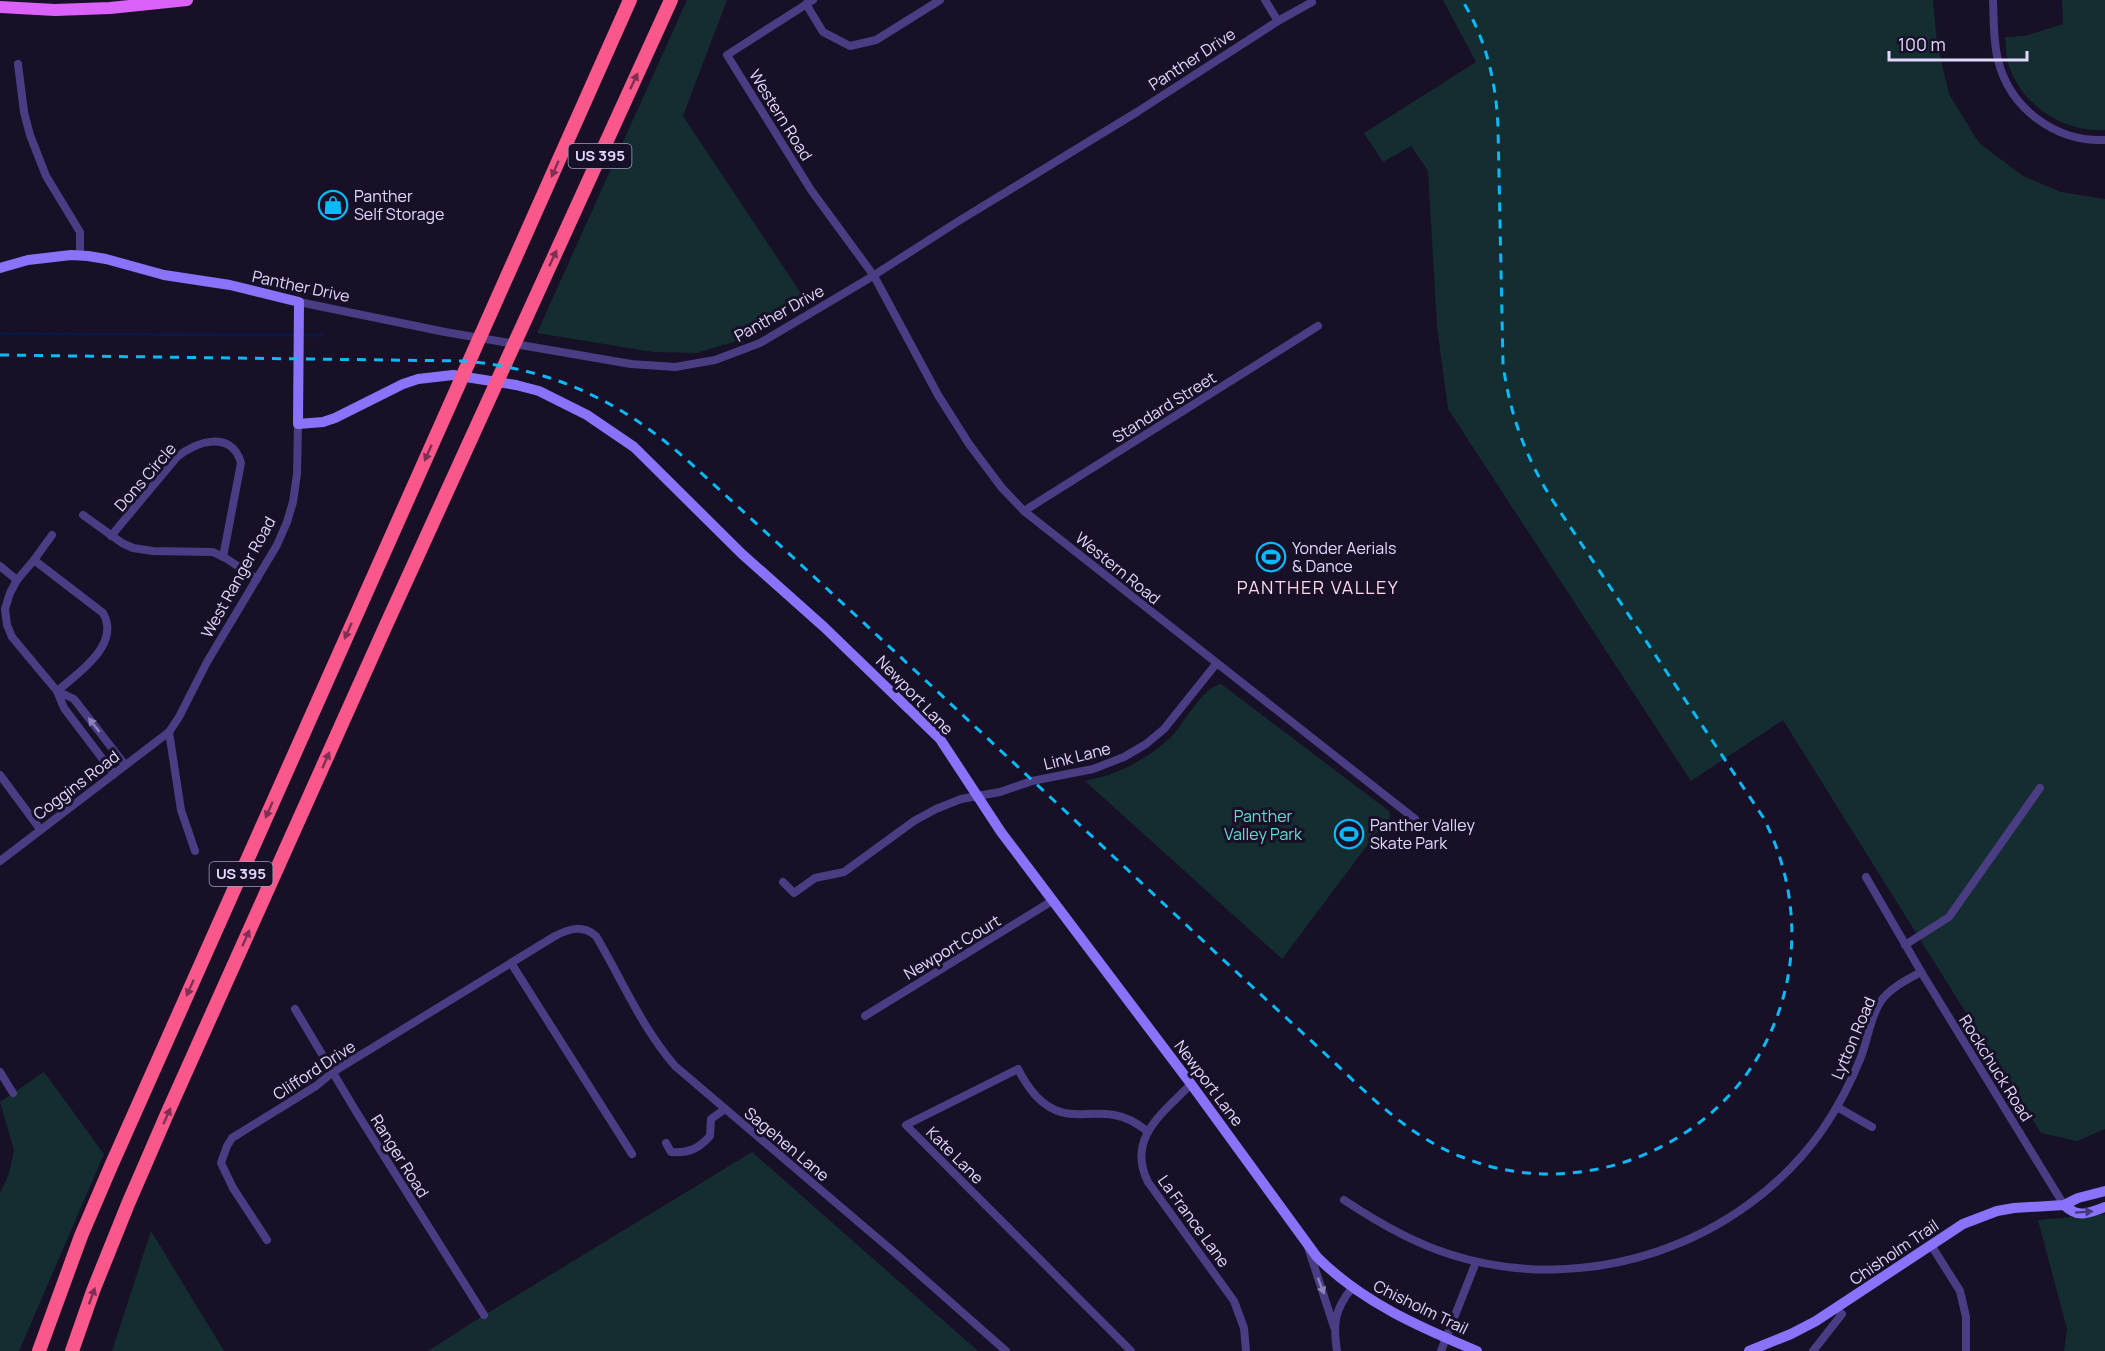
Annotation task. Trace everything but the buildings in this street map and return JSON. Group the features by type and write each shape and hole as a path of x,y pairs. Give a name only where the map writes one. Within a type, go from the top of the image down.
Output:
{"highway":[{"name":"US 395","path":"39,1351 81,1236 111,1166 630,0"},
{"name":"US 395","path":"72,1351 93,1291 137,1184 387,623 671,0"}],"main road":[{"path":"0,7 55,10 99,9 187,0"}],"street":[{"path":"810,2 824,32 850,46 876,40 940,0"},
{"path":"1265,0 1278,21"},
{"path":"1993,0 1998,60 2008,84 2023,106 2050,128 2082,139 2105,140"},
{"name":"Western Road","path":"810,2 727,55 811,190 874,276 938,395 969,444 1002,488 1024,511 1415,819"},
{"name":"Panther Drive","path":"0,268 28,260 80,256 106,259 164,276 230,285 298,303 445,332 648,366 675,367 701,364 744,350 874,276 1278,21 1312,2"},
{"path":"18,64 24,111 30,135 46,176 80,232 80,256"},
{"name":"West Ranger Road","path":"169,732 207,662 277,545 293,502 297,474 298,303"},
{"name":"Standard Street","path":"1024,511 1318,326"},
{"name":"Newport Lane","path":"298,424 323,422 335,418 402,384 425,378 453,375 539,391 567,404 611,430 641,453 742,554 883,682 940,739 978,798 1052,901 1191,1084 1308,1246 1329,1270 1352,1288"},
{"name":"Dons Circle","path":"111,536 177,457 188,448 214,441 228,446 238,454 241,463 223,557"},
{"path":"83,515 111,536 133,548 153,551 213,552 256,579"},
{"path":"52,535 17,580 10,593 5,609 7,626 12,637 28,658 57,691 64,708 114,774"},
{"path":"34,560 103,613 109,629 106,641 100,650 86,666 57,691"},
{"path":"0,566 17,580"},
{"name":"Link Lane","path":"783,882 794,893 815,878 844,872 914,821 961,799 978,798 1032,781 1093,769 1134,752 1164,729 1216,664"},
{"path":"57,691 75,699 125,765"},
{"path":"169,732 181,810 195,851"},
{"name":"Coggins Road","path":"0,861 169,732"},
{"path":"0,775 40,829"},
{"path":"1905,945 1950,917 2040,788"},
{"name":"Rockchuck Road","path":"1866,877 1921,972 2064,1205"},
{"name":"Newport Court","path":"865,1016 1052,901"},
{"name":"Clifford Drive","path":"267,1240 221,1163 222,1156 232,1138 316,1086 333,1072 561,932 585,928"},
{"name":"Sagehen Lane","path":"585,928 596,936 639,1015 675,1066 895,1253 1005,1351"},
{"path":"512,963 632,1154"},
{"name":"Lytton Road","path":"1344,1200 1400,1234 1449,1254 1476,1262 1530,1269 1586,1268 1638,1258 1691,1239 1733,1215 1765,1192 1804,1153 1837,1107 1862,1056 1881,1001 1896,987 1921,972"},
{"name":"Ranger Road","path":"295,1009 357,1113 484,1315"},
{"name":"Kate Lane","path":"1131,1351 906,1125 1018,1069 1037,1097 1059,1112 1083,1116 1115,1115 1137,1123 1147,1131"},
{"path":"0,1072 13,1093"},
{"path":"1147,1131 1191,1084"},
{"path":"1837,1107 1872,1127"},
{"path":"666,1143 671,1152 685,1153 699,1148 710,1136 711,1119 725,1109"},
{"name":"La France Lane","path":"1147,1131 1140,1153 1144,1174 1234,1301 1245,1328 1246,1351"},
{"path":"2105,1191 2078,1198 2064,1205 2077,1214 2105,1207"},
{"name":"Chisholm Trail","path":"1749,1351 1791,1334 1837,1309 1963,1224 1997,1211 2064,1205"},
{"path":"1931,1245 1954,1279 1962,1297 1966,1317 1966,1351"},
{"path":"1308,1246 1334,1327 1337,1351"},
{"path":"1441,1351 1476,1262"},
{"path":"1334,1327 1335,1318 1344,1298 1352,1288"},
{"name":"Chisholm Trail","path":"1352,1288 1385,1309 1477,1351"},
{"path":"1813,1351 1842,1314 1837,1309"}],"green space":[{"path":"687,0 727,0 683,116 804,298 740,340 697,353 653,352 537,333"},
{"path":"1443,0 1933,0 1937,43 1949,94 1979,143 2023,176 2061,192 2105,199 2105,1129 2077,1141 2041,1133 1783,720 1691,781 1448,409 1437,326 1428,171 1411,146 1383,162 1364,133 1476,62"},
{"path":"2062,0 2105,0 2105,130 2075,127 2046,114 2024,93 2009,66 2005,37 2025,36 2063,24"},
{"name":"Panther Valley Park","path":"1221,684 1389,811 1391,825 1378,831 1282,959 1085,781 1120,771 1152,753 1171,737 1207,692"},
{"path":"44,1072 104,1154 19,1351 0,1351 0,1193 9,1174 14,1150 0,1102"},
{"path":"752,1152 978,1351 428,1351 473,1322"},
{"path":"2105,1214 2105,1351 2064,1351 2067,1329 2038,1220"},
{"path":"151,1231 224,1351 112,1351"}],"waterway":[{"path":"0,334 295,335"},
{"path":"302,335 323,335"}],"railway":[{"path":"0,355 465,361 528,372 584,391 637,421 687,460 1369,1095 1403,1124 1441,1148 1506,1170 1551,1174 1595,1170 1638,1157 1678,1137 1714,1110 1744,1077 1768,1038 1787,983 1792,927 1789,899 1784,871 1763,817 1555,504 1536,471 1521,437 1510,402 1503,364 1498,127 1495,93 1483,45 1462,0"}],"place":[{"name":"Panther Self Storage","path":"333,205"},
{"name":"Yonder Aerials & Dance","path":"1271,557"},
{"name":"Panther Valley Skate Park","path":"1349,834"}],"district":[{"name":"PANTHER VALLEY","path":"1318,588"}]}
